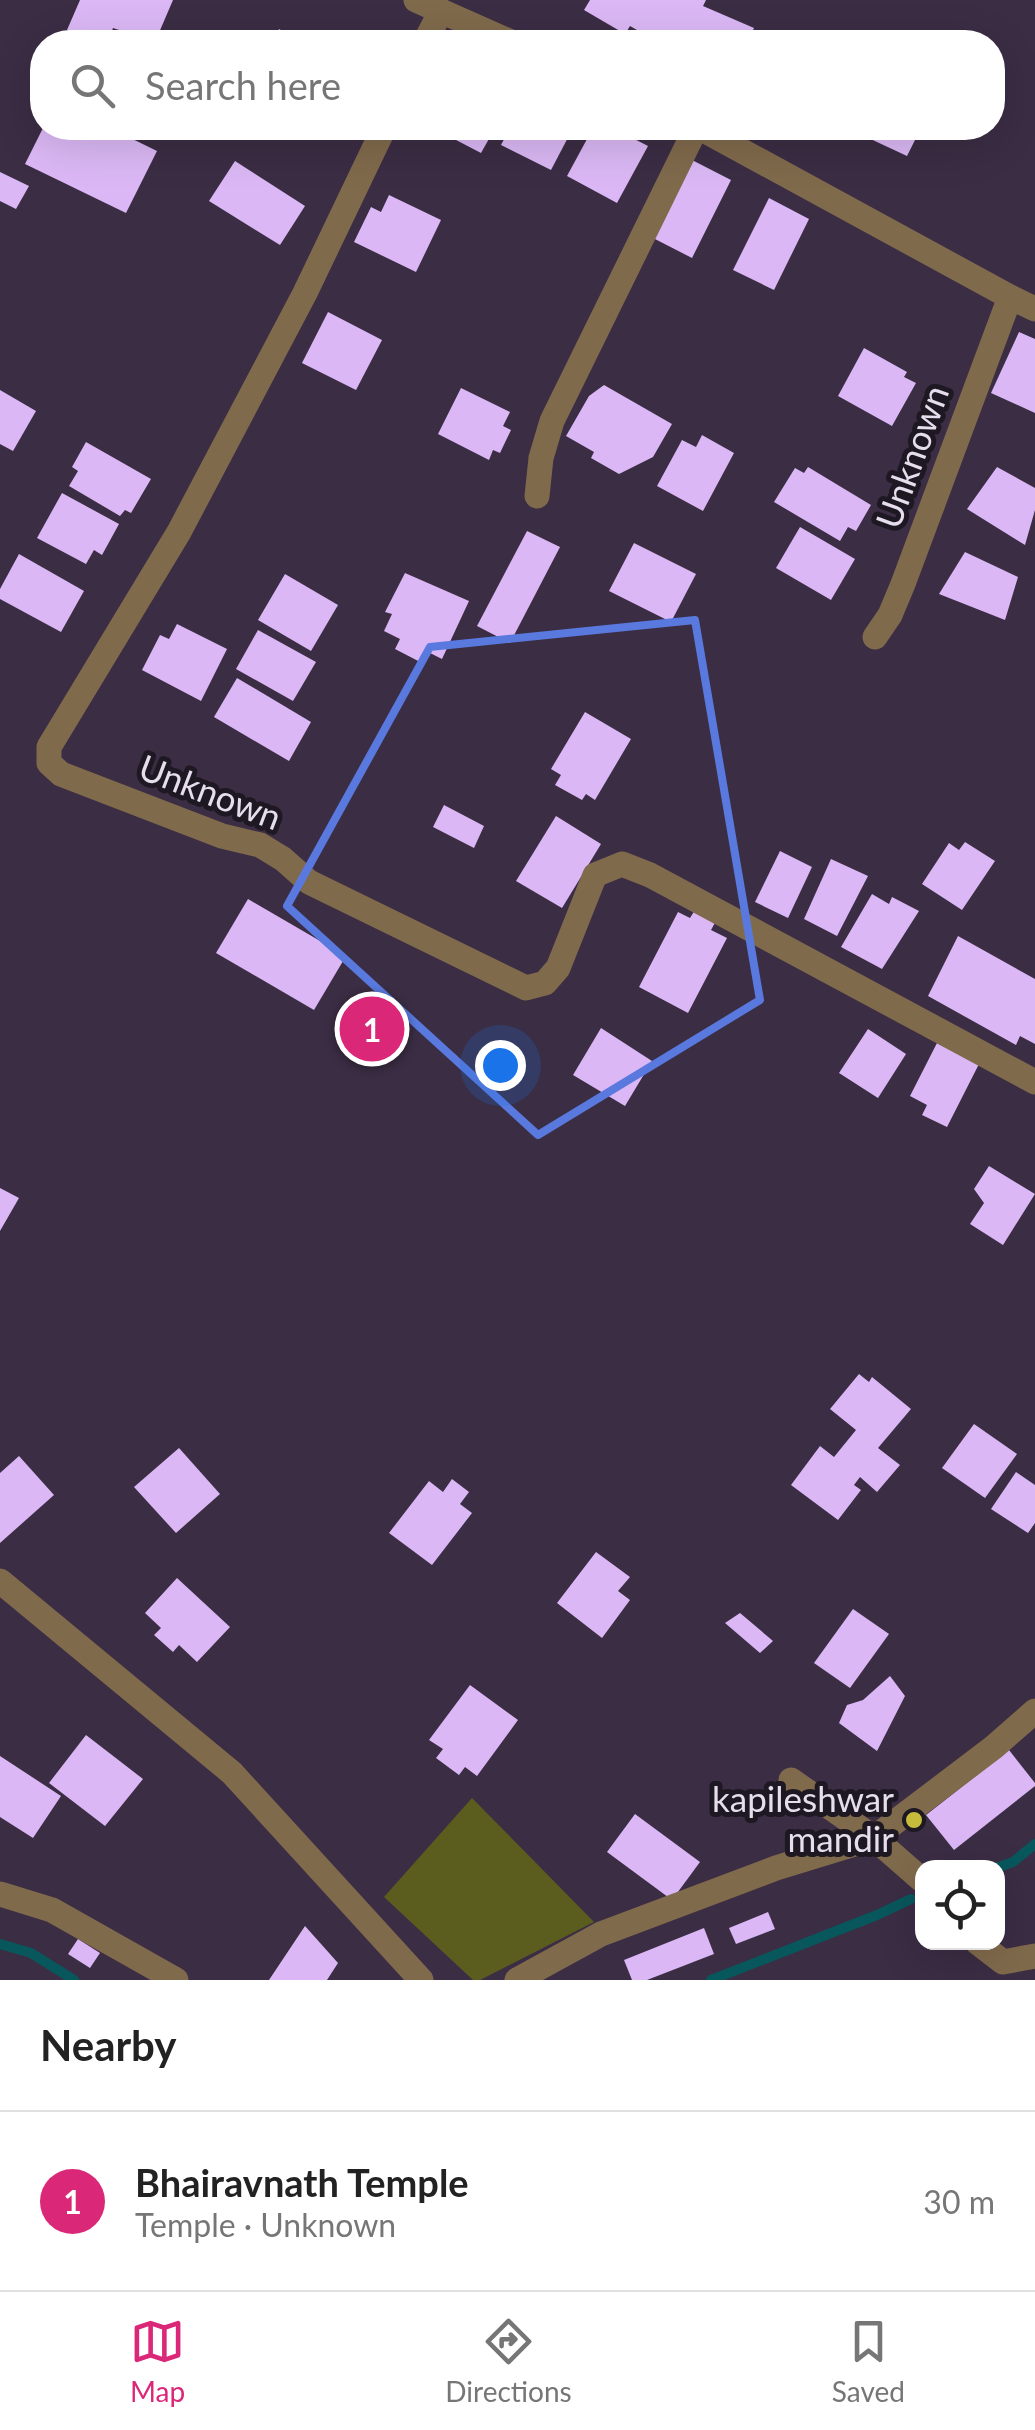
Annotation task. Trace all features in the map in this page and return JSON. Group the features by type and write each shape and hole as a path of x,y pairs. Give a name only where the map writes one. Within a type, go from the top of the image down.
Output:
{"street":[{"path":"416,0 484,30"},
{"path":"431,30 440,11"},
{"name":"Unknown","path":"378,140 305,293 179,532 49,746 49,764 61,774 222,836 260,846 310,882 526,988 545,984 558,968 595,875 622,864 650,875 1035,1082"},
{"path":"537,496 541,458 552,421 692,140"},
{"path":"720,140 1035,309"},
{"name":"Unknown","path":"875,637 903,584 1010,297"},
{"path":"0,1581 232,1773 421,1980"},
{"path":"517,1980 601,1934 776,1868 874,1838 1035,1711"},
{"path":"790,1780 874,1838 915,1874"},
{"path":"0,1894 52,1910 176,1980"},
{"path":"987,1950 1003,1962 1035,1956"}],"highlighted area":[{"path":"695,620 760,1000 538,1135 287,906 430,647"}],"shaded area":[{"path":"472,1798 594,1922 480,1980 473,1980 384,1897"}],"building":[{"path":"80,0 173,0 160,30 67,30"},
{"path":"590,0 706,0 703,6 754,28 637,30 630,26 618,30 584,10"},
{"path":"37,140 135,140 157,151 126,213 25,164"},
{"path":"456,140 488,140 481,153"},
{"path":"504,140 567,140 551,170 501,145"},
{"path":"586,140 636,140 648,146 617,203 567,176"},
{"path":"873,140 915,140 907,156"},
{"path":"692,160 731,180 692,258 653,238"},
{"path":"235,161 305,206 280,245 209,201"},
{"path":"0,172 29,186 16,209 0,201"},
{"path":"389,195 441,220 416,272 354,242 371,207 381,212"},
{"path":"769,198 809,219 774,290 733,270"},
{"path":"328,312 382,340 356,390 302,363"},
{"path":"1019,332 1035,339 1035,413 991,393"},
{"path":"864,348 907,372 904,377 916,383 892,426 838,396"},
{"path":"604,385 672,424 653,457 619,474 591,458 594,452 566,436 589,396"},
{"path":"461,388 510,412 503,426 511,430 500,453 493,450 489,460 438,434"},
{"path":"0,390 36,411 13,451 0,444"},
{"path":"702,435 734,453 703,511 657,486 682,440 696,447"},
{"path":"86,442 151,479 131,513 125,510 120,516 69,486 78,471 72,467"},
{"path":"808,467 871,505 856,531 848,527 840,541 774,502 795,468 804,473"},
{"path":"997,467 1035,488 1035,510 1025,545 967,509"},
{"path":"62,493 119,524 102,555 94,550 86,564 37,538"},
{"path":"800,527 855,559 831,600 776,568"},
{"path":"527,531 560,547 510,643 477,626"},
{"path":"634,543 696,574 671,622 609,591"},
{"path":"965,552 1018,577 1005,620 939,594"},
{"path":"19,554 84,591 61,632 0,599 0,589"},
{"path":"405,573 469,601 442,659 428,652 422,663 395,649 400,639 384,631 392,614 385,612"},
{"path":"285,574 338,605 311,651 258,620"},
{"path":"177,624 227,649 201,701 142,670 160,635 169,639"},
{"path":"258,630 316,662 293,701 236,669"},
{"path":"237,678 311,722 289,761 214,717"},
{"path":"585,712 631,739 595,800 586,794 582,800 555,785 561,775 551,769"},
{"path":"444,805 484,826 474,848 433,827"},
{"path":"556,816 601,844 562,908 516,881"},
{"path":"965,842 995,861 962,910 922,884 949,843 959,850"},
{"path":"780,851 812,867 788,918 755,902"},
{"path":"831,859 868,876 837,936 804,919"},
{"path":"872,894 889,904 892,897 919,911 882,969 841,947"},
{"path":"248,899 346,956 314,1010 216,953"},
{"path":"695,910 716,921 711,930 727,938 688,1013 639,987 678,912 690,918"},
{"path":"958,936 1035,979 1035,1044 1020,1036 1016,1045 928,996"},
{"path":"601,1028 652,1061 625,1106 573,1075"},
{"path":"868,1029 906,1054 878,1098 839,1073"},
{"path":"937,1043 979,1064 947,1127 922,1115 927,1105 910,1096"},
{"path":"989,1166 1035,1194 1003,1245 970,1224 984,1203 974,1189"},
{"path":"0,1188 19,1198 0,1231"},
{"path":"859,1374 869,1382 872,1377 911,1409 878,1448 900,1465 877,1492 860,1477 854,1485 861,1490 838,1520 791,1485 820,1446 834,1457 856,1430 830,1409"},
{"path":"974,1424 1017,1454 985,1498 942,1468"},
{"path":"179,1448 220,1494 176,1533 134,1487"},
{"path":"19,1456 54,1495 0,1543 0,1473"},
{"path":"1016,1472 1035,1485 1035,1523 1028,1533 991,1509"},
{"path":"452,1479 469,1492 460,1504 472,1513 432,1565 389,1533 429,1481 443,1492"},
{"path":"596,1552 630,1577 618,1591 630,1600 602,1638 557,1603"},
{"path":"177,1578 230,1627 197,1662 179,1645 173,1652 154,1635 161,1628 145,1613"},
{"path":"853,1609 889,1634 850,1688 814,1663"},
{"path":"740,1613 773,1641 760,1653 725,1623"},
{"path":"890,1676 905,1696 877,1751 839,1723 847,1705 863,1700"},
{"path":"470,1685 518,1720 477,1776 465,1767 459,1775 436,1758 443,1749 429,1740"},
{"path":"86,1735 143,1779 105,1826 49,1783"},
{"path":"1009,1750 1035,1786 954,1850 926,1815"},
{"path":"0,1756 61,1796 33,1838 0,1817"},
{"path":"635,1814 700,1862 672,1900 607,1852"},
{"path":"768,1912 775,1929 736,1944 729,1928"},
{"path":"305,1926 338,1963 327,1980 269,1980"},
{"path":"704,1928 714,1954 647,1980 632,1980 624,1960"},
{"path":"78,1939 100,1953 90,1968 68,1954"}],"waterway":[{"path":"1005,1865 1035,1844"},
{"path":"711,1980 911,1899"},
{"path":"0,1944 31,1953 74,1980"}],"place":[{"name":"Bhairavnath Temple","path":"372,1029"},
{"name":"kapileshwar mandir","path":"914,1820"}]}
